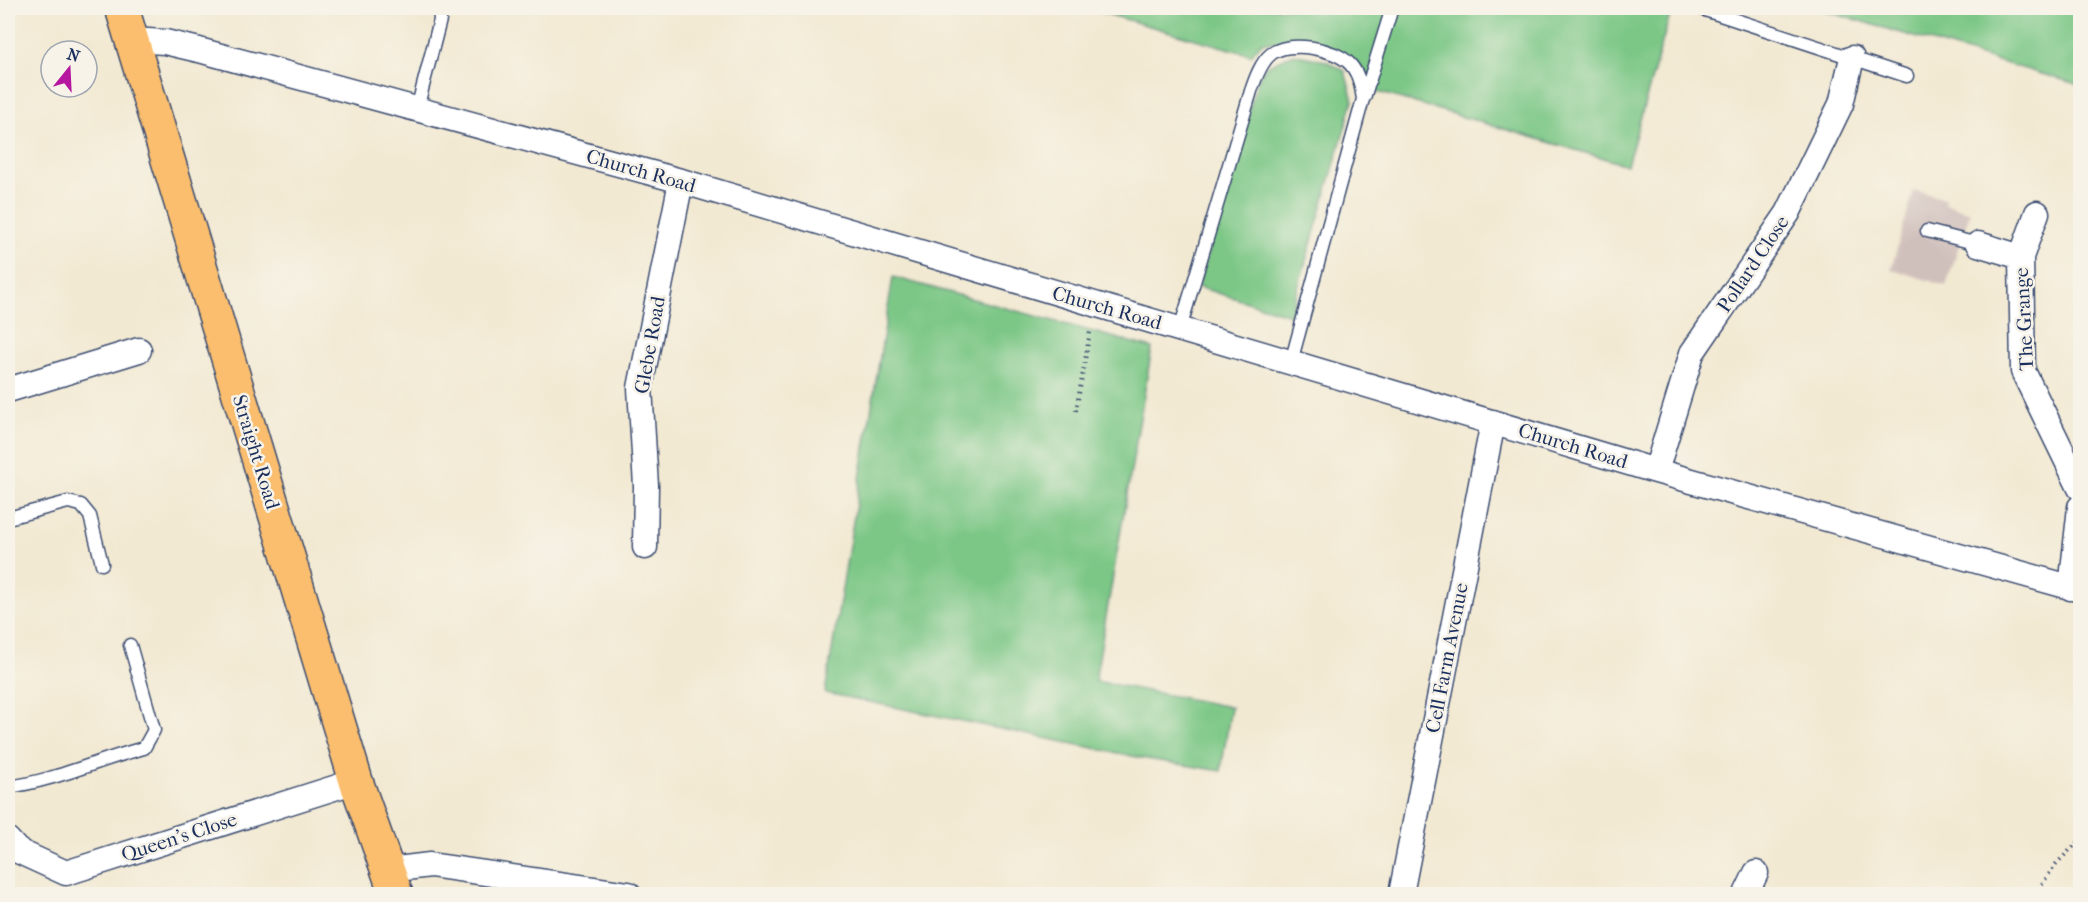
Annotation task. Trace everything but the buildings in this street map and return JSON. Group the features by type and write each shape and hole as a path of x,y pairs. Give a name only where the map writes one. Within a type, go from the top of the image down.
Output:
{"main road":[{"name":"Straight Road","path":"122,8 357,781 392,882"}],"street":[{"name":"Church Road","path":"131,40 165,42 681,181 1656,471 2076,589"},
{"name":"Pollard Close","path":"1656,471 1692,353 1788,213 1841,104 1852,58"},
{"name":"Glebe Road","path":"645,547 646,486 640,388 681,181"},
{"name":"The Grange","path":"2037,213 2021,257 2023,371 2080,488"},
{"path":"1977,244 2021,257"},
{"path":"8,390 139,350"},
{"name":"Cell Farm Avenue","path":"1401,894 1493,422"},
{"path":"2076,589 2080,507"},
{"name":"Queen's Close","path":"8,840 18,851 66,873 357,781"},
{"path":"392,882 430,865 629,894"}],"lane":[{"path":"417,109 440,20 440,8"},
{"path":"1291,362 1363,99 1392,8"},
{"path":"1699,8 1907,76"},
{"path":"1180,329 1251,91 1258,72 1271,54 1290,47 1312,47 1337,56 1349,63 1359,78 1363,99"},
{"path":"1927,231 1977,244"},
{"path":"8,518 68,502 81,505 90,516 102,564"},
{"path":"8,787 26,784 144,748 154,730 130,645"}],"path":[{"path":"1076,411 1095,304"},
{"path":"2035,894 2056,864 2080,840"}],"shaded area":[{"path":"1914,190 1946,199 1945,204 1970,212 1946,286 1891,269"}],"green space":[{"path":"1086,8 1672,8 1627,165 1371,90 1368,74 1345,55 1313,42 1262,42 1251,55"},
{"path":"1815,8 2080,8 2080,85"},
{"path":"1293,54 1326,61 1345,71 1353,101 1290,315 1198,287 1258,79 1266,66"},
{"path":"893,277 1152,348 1095,681 1231,707 1221,771 1147,759 825,693"}]}
